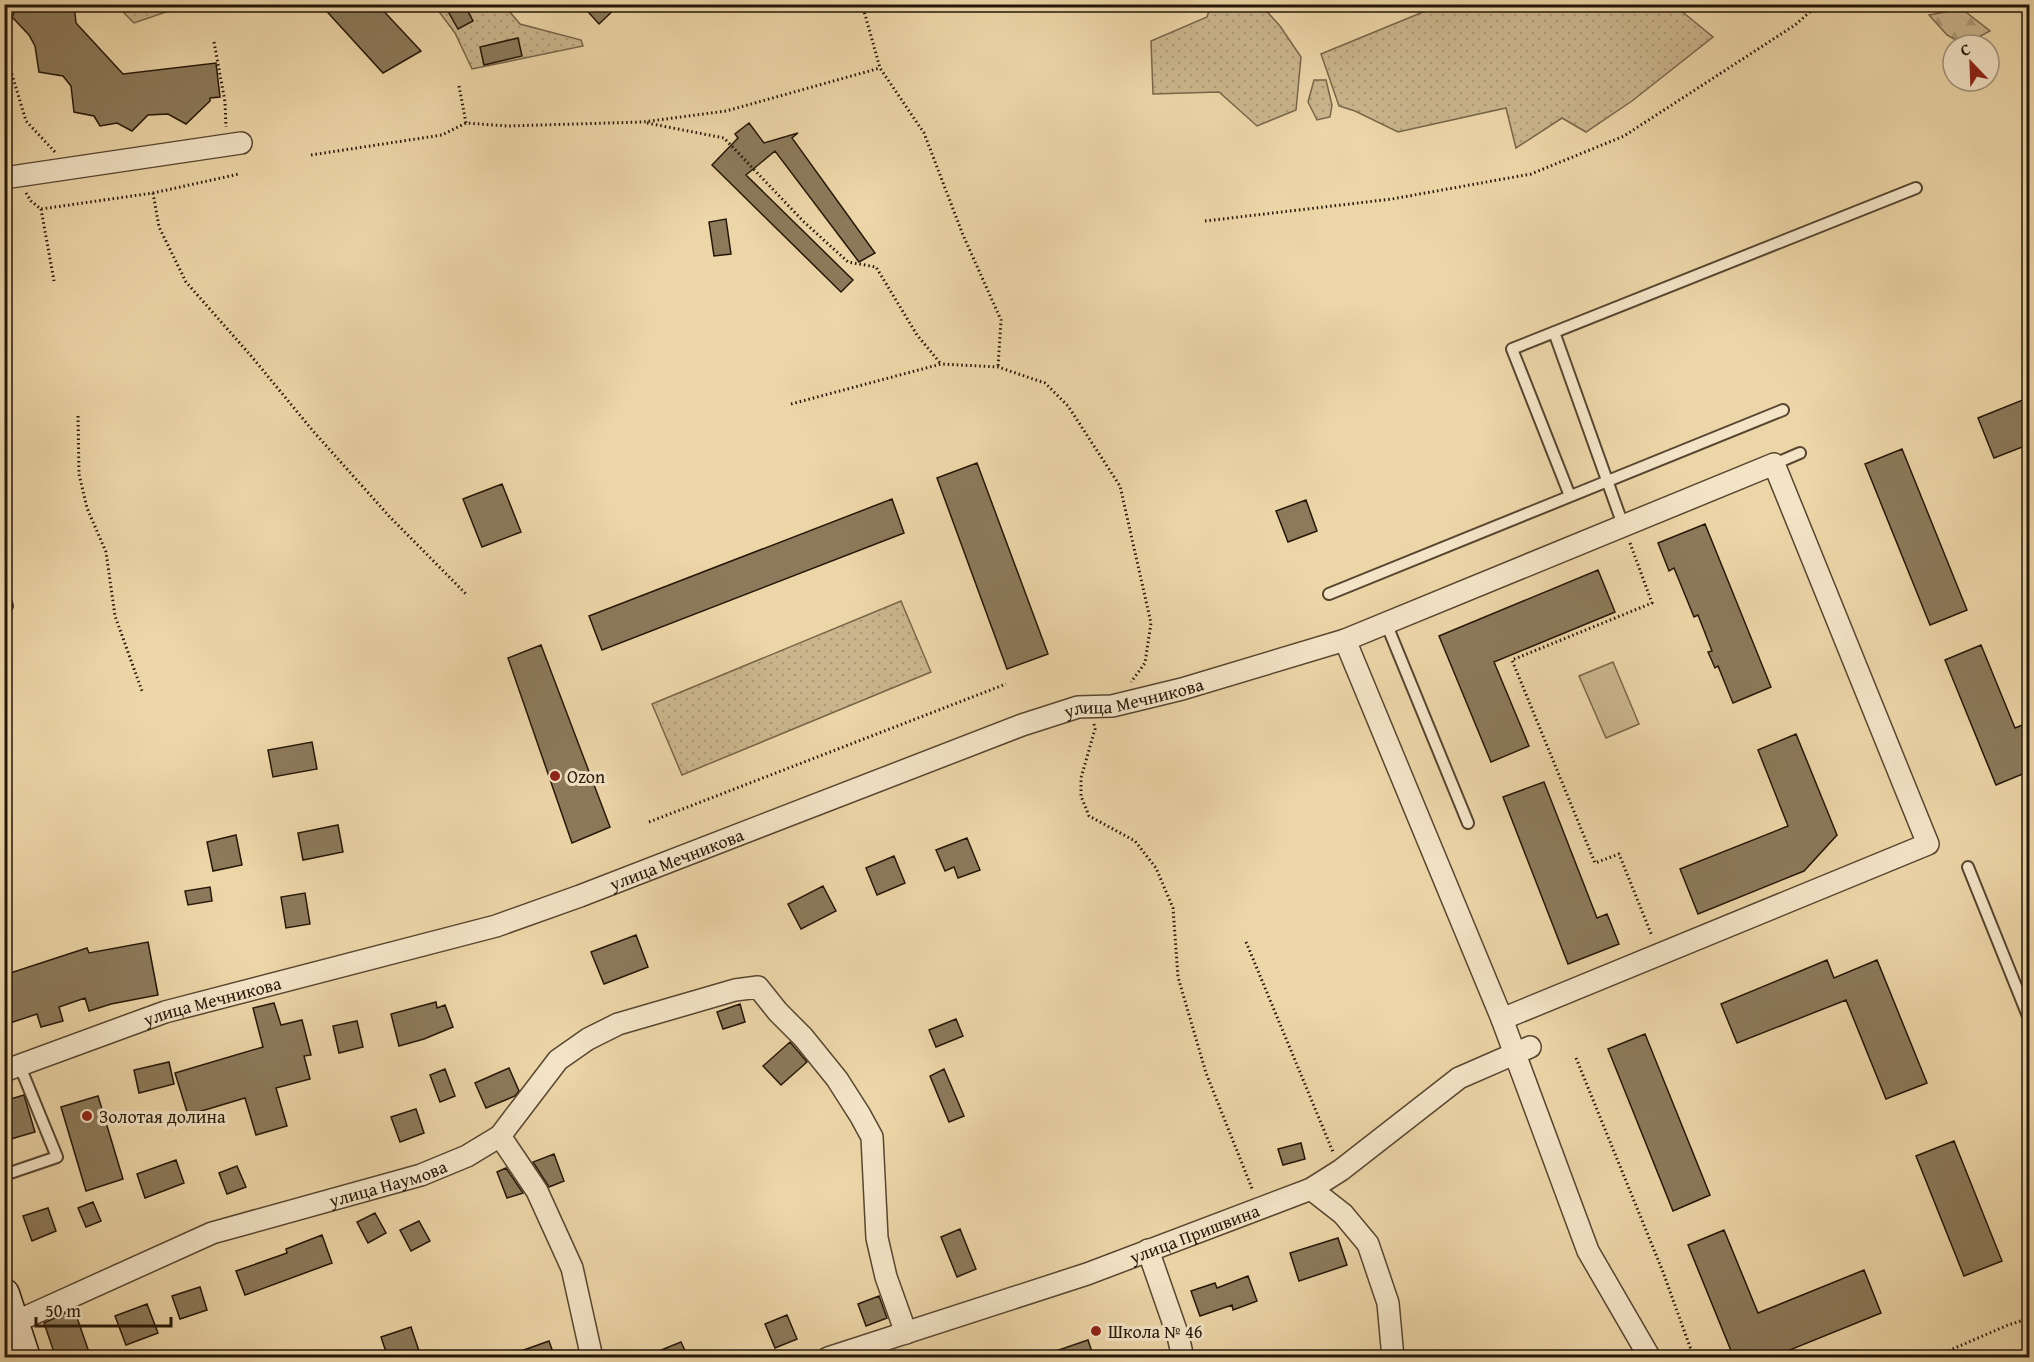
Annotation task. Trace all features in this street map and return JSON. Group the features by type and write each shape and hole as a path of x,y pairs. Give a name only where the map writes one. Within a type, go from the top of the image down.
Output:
{"main road":[{"path":"4,1294 8,1325 25,1358"}],"street":[{"path":"10,177 234,137"},
{"path":"1502,1020 1928,844 1773,464"},
{"name":"улица Мечникова","path":"12,1067 165,1012 496,926 580,896 1022,725 1078,707 1112,706 1226,677 1345,640 1773,464"},
{"path":"1345,640 1502,1020 1522,1050 1588,1251 1650,1358"},
{"name":"улица Наумова","path":"8,1325 212,1233 421,1176 466,1156 500,1136 558,1060 588,1039 618,1024 735,990 758,987 837,1079 872,1137 877,1238 885,1277 906,1333"},
{"name":"улица Пришвина","path":"828,1358 1087,1274 1311,1189 1341,1170 1459,1078 1522,1050"},
{"path":"500,1136 537,1191 572,1268 592,1358"},
{"path":"1311,1189 1342,1214 1368,1244 1388,1303 1393,1358"},
{"path":"1148,1250 1184,1358"}],"lane":[{"path":"1570,496 1512,349 1916,188"},
{"path":"1554,332 1623,525"},
{"path":"1329,594 1783,410"},
{"path":"1773,464 1800,453"},
{"path":"4,596 7,606 4,606"},
{"path":"1386,623 1468,823"},
{"path":"1968,867 2030,1021"},
{"path":"4,1175 57,1157 12,1067"}],"path":[{"path":"862,4 880,68 924,133 963,235 1001,320 998,367"},
{"path":"1205,221 1392,199 1531,174 1624,136 1795,25 1819,4"},
{"path":"214,42 234,137"},
{"path":"4,48 26,120 69,168"},
{"path":"311,155 442,135 466,123 507,126 643,122 726,111 880,68"},
{"path":"459,86 466,123"},
{"path":"643,122 724,138 804,222 848,262 876,267 916,335 941,364"},
{"path":"41,209 153,193 239,174"},
{"path":"10,177 41,209 54,281"},
{"path":"153,193 159,226 186,282 389,516 466,595"},
{"path":"791,404 941,364 998,367 1045,383 1068,406 1120,486 1151,624 1145,663 1130,684"},
{"path":"78,416 79,474 84,497 106,552 115,616 142,692"},
{"path":"1623,525 1652,603 1512,660 1595,863 1618,854 1660,954"},
{"path":"649,822 1006,684"},
{"path":"1078,707 1090,713 1095,729 1081,778 1081,796 1089,816 1135,841 1156,868 1173,908 1178,977 1206,1073 1260,1208"},
{"path":"1246,942 1341,1170"},
{"path":"1576,1058 1663,1272 1694,1358"},
{"path":"1932,1358 2008,1325 2030,1318"}],"green space":[{"path":"1465,4 1674,5 1713,37 1632,101 1586,132 1562,118 1516,148 1506,108 1398,132 1355,111 1339,106 1321,54 1423,12"},
{"path":"116,5 177,5 175,9 134,23"},
{"path":"434,5 504,5 520,24 581,40 583,46 472,69 455,33"},
{"path":"1211,5 1261,5 1280,26 1301,57 1296,110 1257,126 1219,92 1153,94 1151,41 1207,17"},
{"path":"1962,9 1990,31 1986,33 1945,33 1929,15"},
{"path":"1314,80 1326,80 1332,105 1330,117 1317,120 1308,102"},
{"path":"901,601 931,672 682,775 652,704"},
{"path":"1613,662 1639,724 1606,738 1579,676"}],"building":[{"path":"19,4 74,4 76,23 123,74 216,63 220,97 210,98 210,101 186,124 168,114 148,115 132,131 117,123 100,126 94,116 74,112 71,86 63,76 39,72 35,46 29,35 12,17"},
{"path":"320,4 377,4 421,51 383,73"},
{"path":"444,4 464,4 473,21 458,29"},
{"path":"581,4 620,4 599,24"},
{"path":"518,38 522,56 484,65 480,47"},
{"path":"749,123 764,143 798,133 792,138 875,253 859,262 775,151 746,175 853,280 841,292 712,165 738,138 735,134"},
{"path":"726,219 731,254 714,256 709,222"},
{"path":"2030,397 2030,444 1994,458 1978,418"},
{"path":"1902,449 1967,610 1930,625 1865,464"},
{"path":"977,463 1048,654 1007,669 937,478"},
{"path":"502,484 521,532 482,547 463,499"},
{"path":"892,499 904,533 602,650 589,616"},
{"path":"1306,500 1317,531 1288,542 1276,511"},
{"path":"1705,524 1771,687 1733,703 1718,666 1715,668 1708,652 1712,651 1698,615 1694,617 1674,568 1669,571 1658,543"},
{"path":"1598,570 1615,612 1494,662 1529,746 1491,762 1439,636"},
{"path":"541,645 610,827 572,843 508,658"},
{"path":"1981,645 2015,728 2030,722 2030,771 1996,785 1945,660"},
{"path":"1796,734 1837,835 1804,871 1698,914 1680,869 1788,826 1758,750"},
{"path":"312,742 317,769 273,777 268,750"},
{"path":"1544,782 1597,918 1607,914 1619,944 1568,964 1503,797"},
{"path":"338,825 343,852 303,860 298,833"},
{"path":"236,835 242,865 213,871 207,842"},
{"path":"967,838 980,870 958,878 954,867 945,871 936,850"},
{"path":"894,856 905,883 877,895 866,868"},
{"path":"823,886 836,911 801,929 788,904"},
{"path":"210,887 212,901 188,905 185,891"},
{"path":"305,893 310,924 286,928 281,897"},
{"path":"636,935 648,967 604,984 591,952"},
{"path":"148,942 158,995 111,1004 89,1011 85,998 59,1007 63,1021 41,1027 37,1014 4,1025 4,975 87,948 89,953"},
{"path":"1827,960 1834,978 1877,960 1927,1083 1886,1099 1846,1000 1737,1043 1721,1004"},
{"path":"436,1002 437,1008 445,1005 453,1027 399,1046 391,1014"},
{"path":"274,1003 281,1025 302,1020 311,1055 304,1056 310,1079 276,1088 287,1126 256,1135 245,1098 188,1115 175,1073 263,1047 253,1008"},
{"path":"740,1004 745,1022 723,1029 717,1012"},
{"path":"956,1019 963,1036 936,1047 929,1030"},
{"path":"357,1021 363,1047 339,1053 333,1026"},
{"path":"1645,1034 1710,1195 1673,1211 1608,1049"},
{"path":"790,1042 807,1062 781,1085 763,1066"},
{"path":"169,1062 174,1084 139,1093 134,1070"},
{"path":"509,1068 519,1091 515,1096 486,1108 475,1083"},
{"path":"445,1069 455,1096 440,1102 430,1075"},
{"path":"944,1069 964,1116 949,1122 930,1076"},
{"path":"24,1095 35,1132 4,1141 4,1101"},
{"path":"98,1096 123,1179 86,1191 61,1107"},
{"path":"416,1109 424,1133 400,1142 391,1117"},
{"path":"1954,1141 2002,1261 1964,1276 1916,1156"},
{"path":"1301,1143 1305,1159 1283,1165 1278,1149"},
{"path":"554,1154 564,1181 549,1187 533,1162"},
{"path":"176,1160 184,1183 145,1198 137,1174"},
{"path":"237,1166 246,1187 227,1194 219,1173"},
{"path":"506,1168 523,1193 507,1198 497,1172"},
{"path":"93,1202 101,1221 86,1227 78,1208"},
{"path":"48,1208 56,1231 32,1241 23,1216"},
{"path":"375,1213 386,1233 368,1243 357,1222"},
{"path":"419,1221 430,1241 411,1251 400,1230"},
{"path":"960,1229 976,1269 957,1277 941,1237"},
{"path":"1724,1230 1758,1313 1864,1270 1881,1313 1770,1358 1734,1358 1688,1245"},
{"path":"322,1235 332,1263 245,1295 236,1271 287,1253 286,1249"},
{"path":"1338,1238 1347,1265 1299,1281 1290,1253"},
{"path":"1248,1276 1257,1301 1233,1310 1232,1305 1200,1316 1191,1291 1215,1283 1217,1288"},
{"path":"200,1287 207,1310 180,1319 172,1296"},
{"path":"879,1296 887,1318 866,1326 858,1304"},
{"path":"147,1304 158,1333 126,1345 115,1316"},
{"path":"74,1309 91,1358 56,1358 44,1323"},
{"path":"787,1315 797,1339 775,1348 765,1324"},
{"path":"411,1327 419,1351 402,1358 388,1358 381,1337"},
{"path":"1088,1340 1094,1358 1044,1358 1044,1355"},
{"path":"549,1341 555,1358 508,1358 507,1356"},
{"path":"681,1342 688,1357 644,1357"}],"place":[{"name":"Ozon","path":"555,776"},
{"name":"Золотая долина","path":"87,1116"},
{"name":"Школа № 46","path":"1096,1331"}]}
